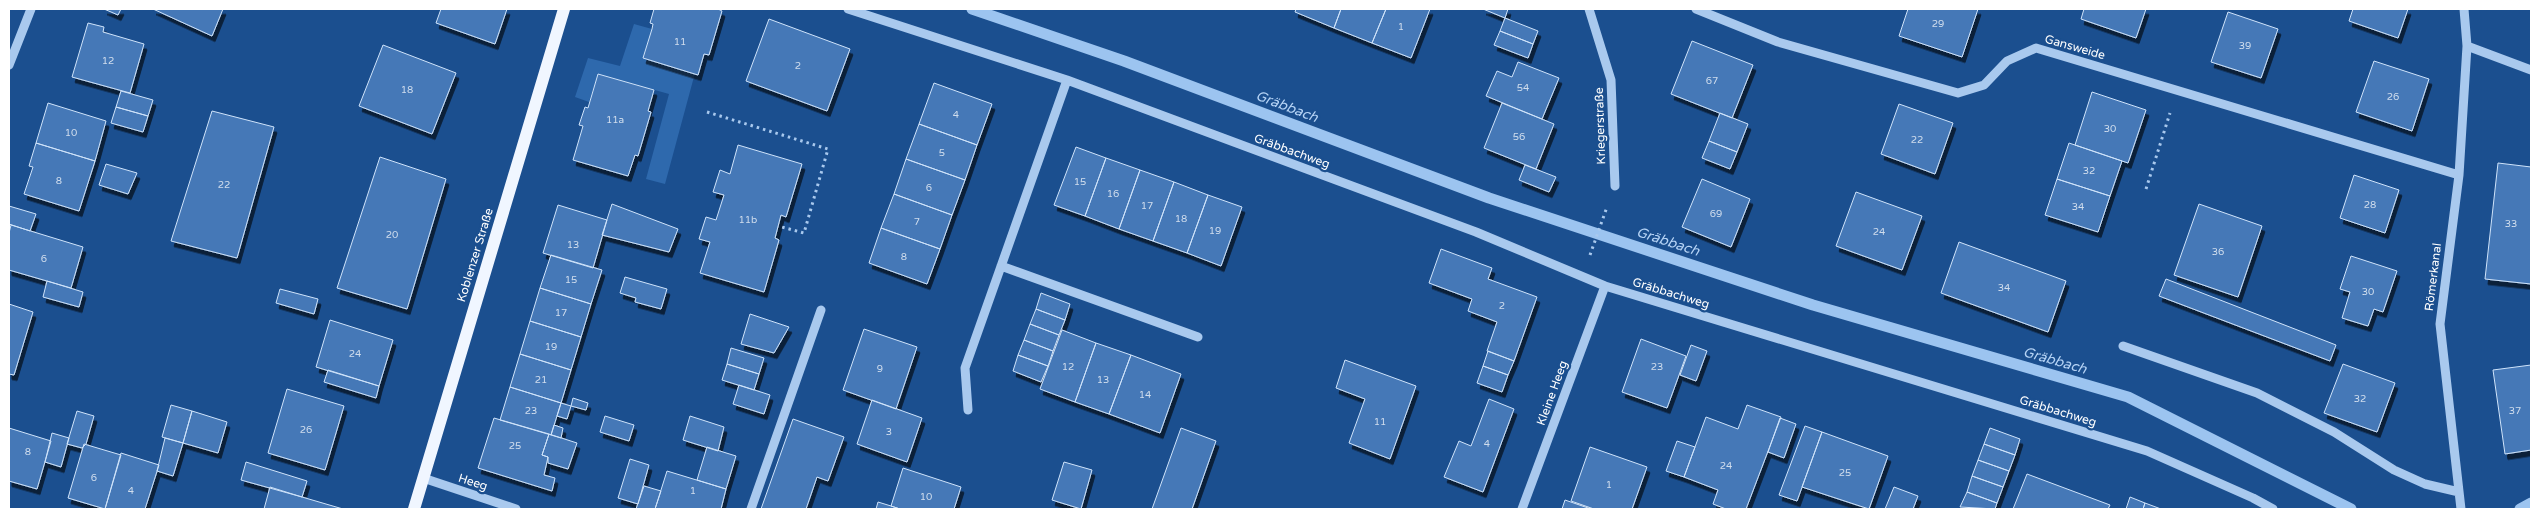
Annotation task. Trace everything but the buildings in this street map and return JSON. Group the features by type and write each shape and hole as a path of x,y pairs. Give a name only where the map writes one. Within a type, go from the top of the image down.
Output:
{"main road":[{"name":"Koblenzer Straße","path":"414,509 564,9"}],"street":[{"path":"9,65 32,9"},
{"name":"Gräbbachweg","path":"848,9 1067,80 1476,232 1605,286 2147,451 2253,498 2273,509"},
{"name":"Kriegerstraße","path":"1589,9 1611,80 1615,186"},
{"name":"Gansweide","path":"1696,9 1778,42 1958,93 1984,85 2007,62 2036,48 2458,175"},
{"name":"Römerkanal","path":"2461,509 2440,324 2458,175 2467,46 2464,9"},
{"path":"2467,46 2531,70"},
{"path":"968,410 965,368 1067,80"},
{"path":"1001,266 1198,337"},
{"name":"Kleine Heeg","path":"1522,509 1605,286"},
{"path":"750,509 822,310"},
{"path":"2123,346 2257,393 2334,432 2394,470 2425,484 2459,492"},
{"name":"Heeg","path":"423,478 516,509"}],"path":[{"path":"2146,189 2177,90"},
{"path":"707,112 828,148 804,233 778,226"},
{"path":"1582,276 1615,186"}],"shaded area":[{"path":"634,24 652,29 643,58 695,73 665,184 646,179 669,94 598,74 589,102 575,97 588,58 620,66"}],"waterway":[{"name":"Gräbbach","path":"972,9 1124,61 1489,198 1813,305 2128,397 2351,509"},
{"name":"Gräbbach","path":"2520,509 2531,503"}]}
